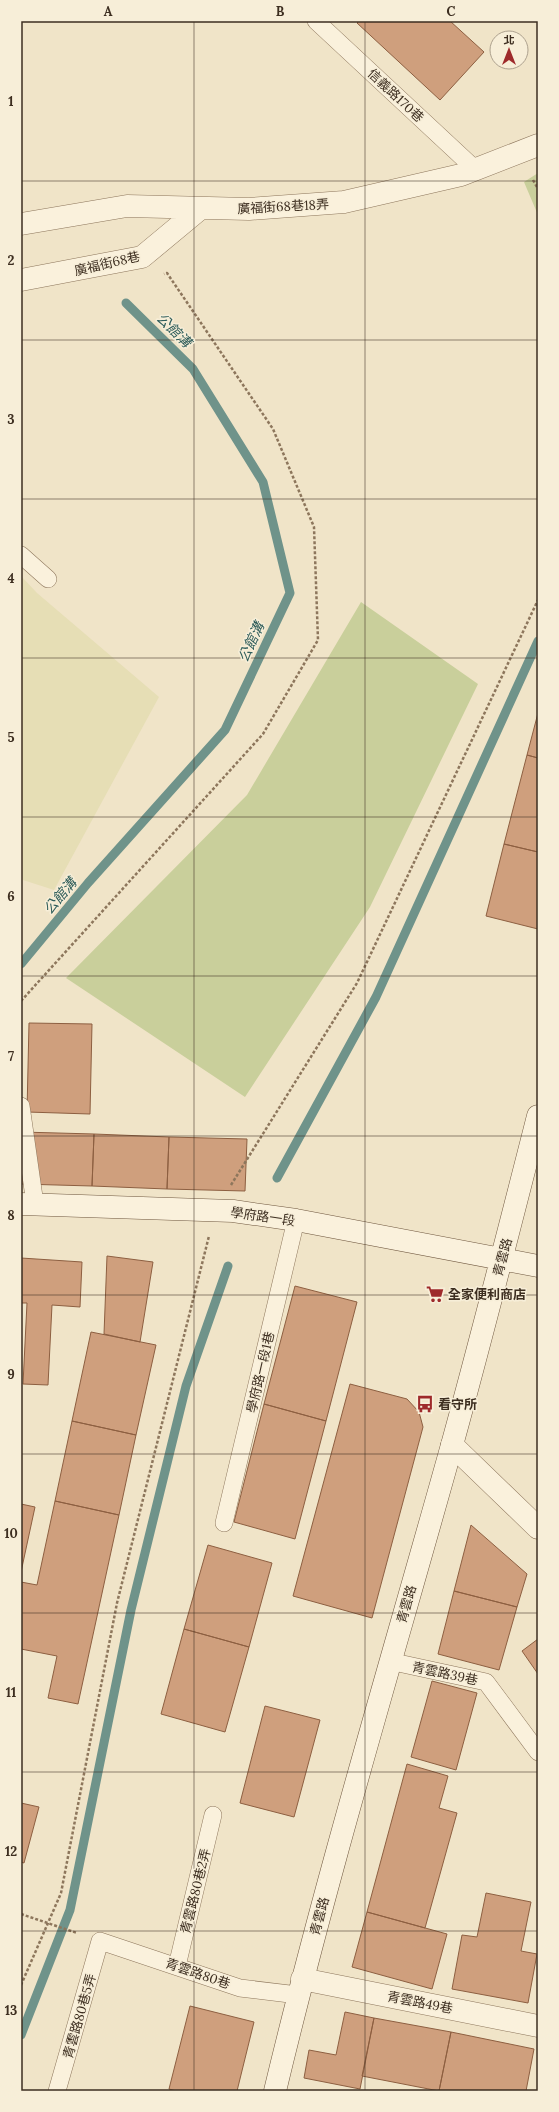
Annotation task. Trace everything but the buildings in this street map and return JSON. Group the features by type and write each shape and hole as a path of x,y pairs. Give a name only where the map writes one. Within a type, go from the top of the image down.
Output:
{"street":[{"name":"廣福街68巷18弄","path":"21,224 127,206 249,209 344,202 461,175 538,145"},
{"name":"廣福街68巷","path":"21,280 142,257 201,208"},
{"name":"青雲路","path":"275,2091 300,1987 390,1661 452,1445 538,1116"},
{"name":"學府路一段","path":"28,1204 233,1211 296,1220 538,1266"},
{"path":"452,1445 538,1528"},
{"name":"青雲路49巷","path":"300,1987 538,2026"}],"lane":[{"name":"信義路170巷","path":"316,21 476,170"},
{"path":"21,555 48,579"},
{"path":"21,1106 28,1204"},
{"name":"學府路一段1巷","path":"224,1523 296,1220"},
{"name":"青雲路39巷","path":"390,1661 486,1682 538,1752"},
{"name":"青雲路80巷2弄","path":"177,1966 213,1815"},
{"name":"青雲路80巷","path":"100,1941 240,1988 300,1987"},
{"name":"青雲路80巷5弄","path":"57,2091 100,1941"}],"path":[{"path":"534,180 538,188"},
{"path":"21,1001 263,734 318,640 314,527 273,429 167,273 160,274"},
{"path":"21,1985 61,1893 117,1603 215,1211 358,984 538,600"},
{"path":"21,1914 49,1922 100,1941"}],"shaded area":[{"path":"21,576 37,593 159,697 54,890 23,880 21,877"}],"green space":[{"path":"538,173 538,215 524,182"},
{"path":"361,602 478,684 370,907 245,1097 66,978 247,795"}],"waterway":[{"name":"公館溝","path":"21,964 88,883 225,730 290,593 263,482 193,369 126,303"},
{"path":"277,1178 376,997 538,641"},
{"path":"21,2035 70,1910 131,1610 186,1386 228,1266"}],"place":[{"name":"全家便利商店","path":"435,1294"},
{"name":"看守所","path":"425,1404"}]}
